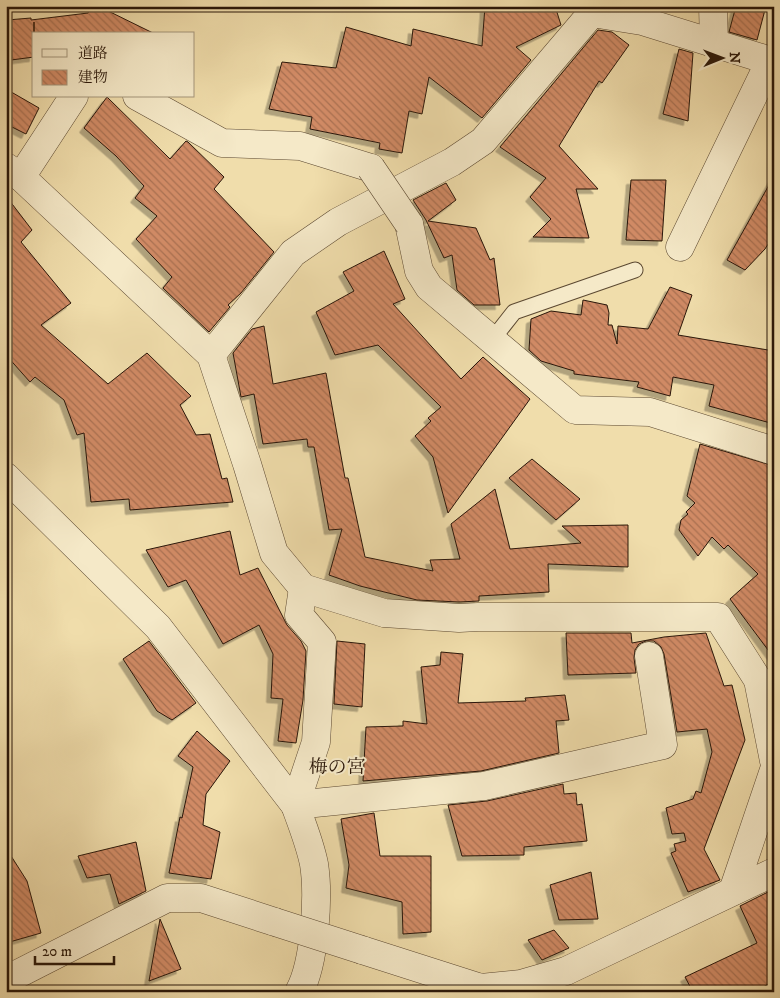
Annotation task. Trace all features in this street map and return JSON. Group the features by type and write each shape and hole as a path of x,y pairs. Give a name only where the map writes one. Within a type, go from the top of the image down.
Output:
{"street":[{"path":"713,6 714,44"},
{"path":"211,355 293,253 338,222 452,162 483,141 592,14 642,21 772,62 680,247"},
{"path":"72,98 14,172 211,355 274,554 303,588 384,613 459,618 718,617 758,680 774,761"},
{"path":"141,98 222,143 300,146 371,168 409,224 419,271 429,287 575,410 650,412 774,451"},
{"path":"6,477 158,627 295,806 304,828 314,863 316,895 311,950 304,983 299,992"},
{"path":"295,806 316,742 322,642 299,615 303,588"},
{"path":"295,806 484,786 662,745 649,656"},
{"path":"733,891 774,770"},
{"path":"6,980 167,898 201,898 362,950 453,986 481,988 521,984 566,972 774,872"}],"lane":[{"path":"492,340 514,312 635,270"}],"building":[{"path":"91,6 98,6 151,32 32,32 32,57 11,60 7,20 31,18 31,20 88,13"},
{"path":"485,6 555,6 561,25 516,47 531,60 482,118 429,77 422,114 409,111 402,153 379,149 380,143 310,129 312,117 269,109 282,62 336,68 346,27 411,46 413,29 482,46"},
{"path":"736,6 766,6 757,40 729,32"},
{"path":"598,30 612,32 629,45 602,83 599,81 559,146 598,189 576,189 589,238 533,237 551,219 530,197 546,178 500,147"},
{"path":"679,49 693,53 688,121 663,114"},
{"path":"6,89 39,108 26,134 6,124"},
{"path":"108,98 170,159 186,141 188,142 224,177 214,189 274,252 241,293 228,305 230,307 209,332 163,288 172,277 136,239 157,216 135,198 144,186 116,156 84,128"},
{"path":"774,176 774,235 765,249 745,270 727,260"},
{"path":"631,180 666,180 662,241 626,240"},
{"path":"446,183 456,200 428,221 476,228 490,260 494,258 500,305 474,305 457,290 452,255 444,258 426,220 413,200"},
{"path":"6,196 32,230 21,242 71,303 41,325 108,384 147,353 191,396 180,405 196,435 210,434 222,479 227,478 233,502 130,510 129,499 91,502 84,433 77,435 64,400 35,377 30,382 6,355"},
{"path":"384,251 405,299 393,304 461,379 483,357 530,399 448,513 433,457 415,436 431,421 428,418 441,407 378,345 335,355 316,312 354,291 343,272"},
{"path":"670,287 692,295 678,335 774,351 774,424 709,406 714,385 673,377 670,396 637,387 639,382 574,374 574,371 541,361 529,350 531,319 551,311 581,315 583,300 607,305 609,313 608,325 612,325 617,344 618,326 648,329"},
{"path":"264,326 273,384 326,373 345,478 348,478 365,557 433,571 430,560 460,559 451,524 495,489 510,549 581,543 562,526 628,525 628,567 548,564 549,592 479,596 479,601 459,602 417,600 360,586 329,575 342,529 329,530 314,447 308,447 307,439 263,444 254,394 241,397 233,353 252,329"},
{"path":"700,444 774,466 774,658 730,599 758,574 728,545 724,549 712,537 698,556 679,530 681,520 688,514 686,512 695,503 687,496"},
{"path":"532,459 580,499 556,520 509,478"},
{"path":"230,531 240,575 258,568 287,625 301,641 306,651 303,700 296,743 278,741 283,699 271,698 273,654 259,625 223,644 186,580 168,587 146,550"},
{"path":"566,633 631,633 632,643 664,637 706,633 724,686 732,685 745,740 704,849 720,880 688,892 671,853 676,851 674,844 686,841 684,833 672,834 666,808 693,799 696,791 701,793 712,752 707,729 677,732 664,654 661,647 654,641 646,641 639,644 635,650 634,658 636,673 568,675"},
{"path":"149,641 196,703 172,720 157,711 123,659"},
{"path":"337,641 365,644 362,707 334,704"},
{"path":"441,652 463,654 458,703 526,701 525,698 565,695 569,720 556,721 559,753 481,771 363,781 366,727 403,726 403,721 427,724 421,667 440,665"},
{"path":"197,731 230,761 206,794 203,825 220,832 211,879 169,873 180,817 182,818 193,767 178,756"},
{"path":"563,784 564,794 576,793 577,805 582,804 587,841 524,847 524,855 462,856 448,805 487,801"},
{"path":"374,813 380,856 431,856 431,932 403,934 402,902 346,888 349,865 341,819"},
{"path":"136,842 146,891 119,904 110,874 87,878 78,856"},
{"path":"6,848 27,881 41,933 6,943"},
{"path":"591,872 598,919 559,920 550,885"},
{"path":"774,889 774,981 754,992 693,992 685,977 757,943 740,906"},
{"path":"160,919 181,969 149,981"},
{"path":"554,930 569,948 542,960 528,940"}],"district":[{"name":"梅の宮","path":"337,767"}]}
